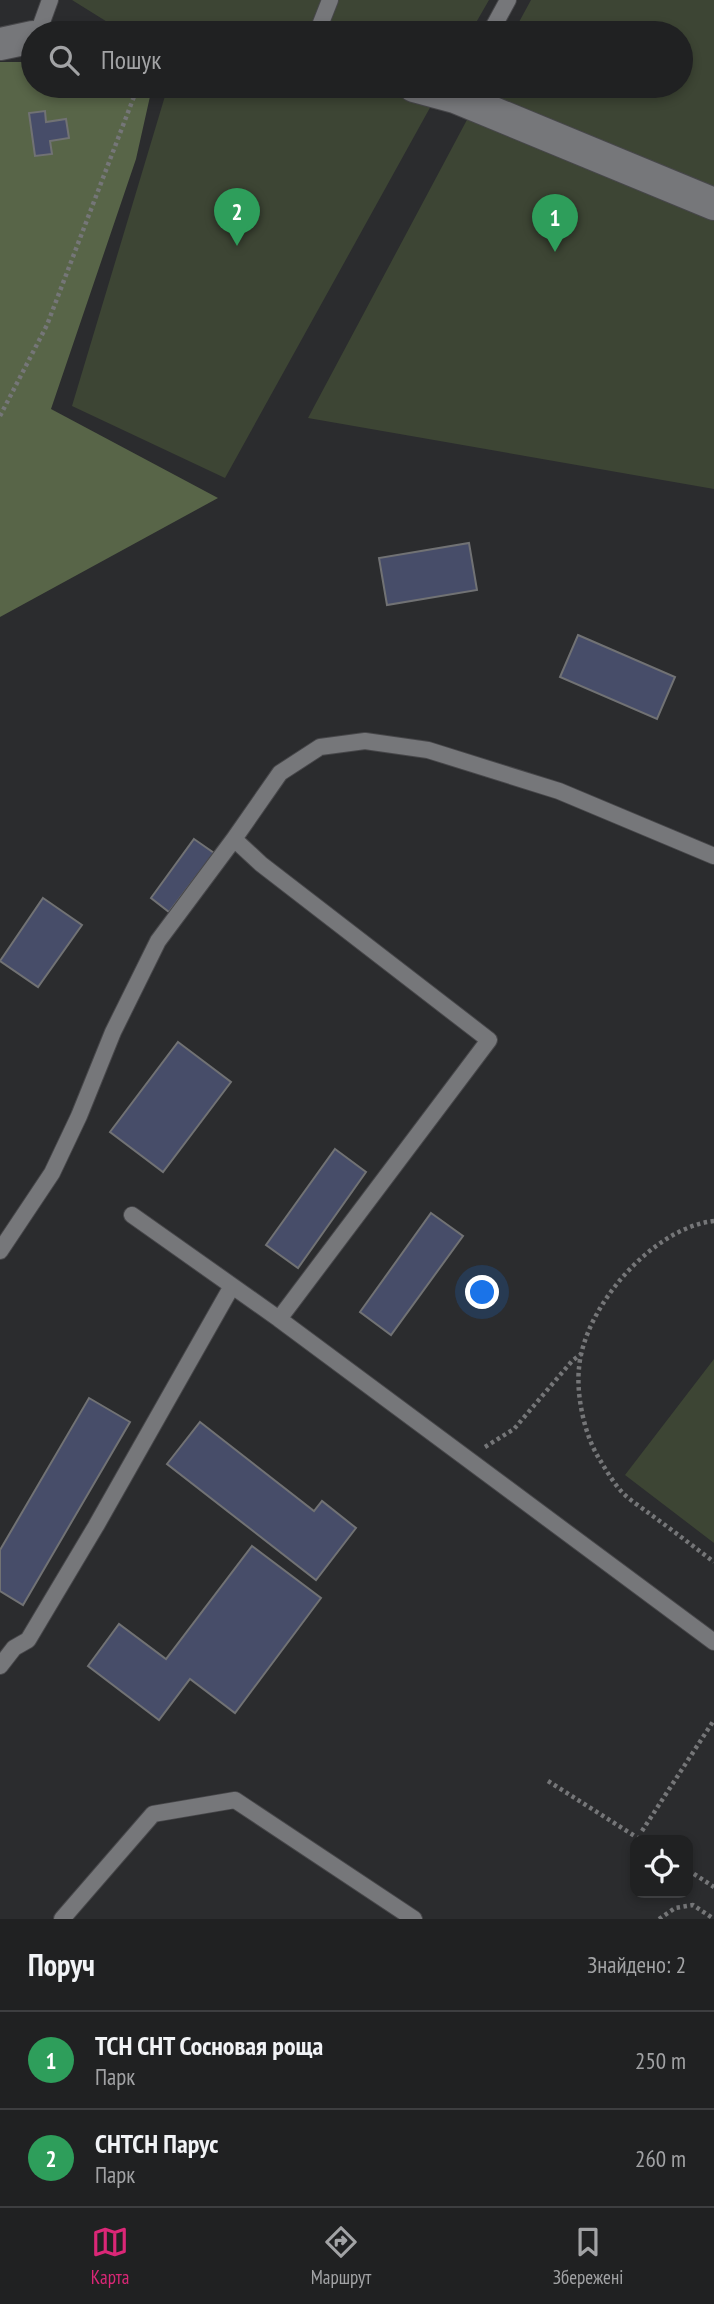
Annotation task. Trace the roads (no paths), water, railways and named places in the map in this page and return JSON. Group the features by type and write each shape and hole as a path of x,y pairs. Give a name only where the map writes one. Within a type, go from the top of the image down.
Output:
{"street":[{"path":"0,44 21,40"},
{"path":"474,98 714,204"}],"lane":[{"path":"42,21 50,0"},
{"path":"322,21 330,0"},
{"path":"497,21 508,0"},
{"path":"0,1251 52,1173 79,1116 113,1032 158,941 280,773 320,747 365,741 428,750 559,791 714,856"},
{"path":"234,839 261,864 489,1040 279,1319"},
{"path":"132,1215 279,1319 714,1642"},
{"path":"0,1666 14,1648 28,1640 232,1286"},
{"path":"61,1919 153,1814 235,1800 414,1919"}],"place":[{"name":"СНТСН Парус","path":"237,246"},
{"name":"ТСН СНТ Сосновая роща","path":"555,252"}]}
